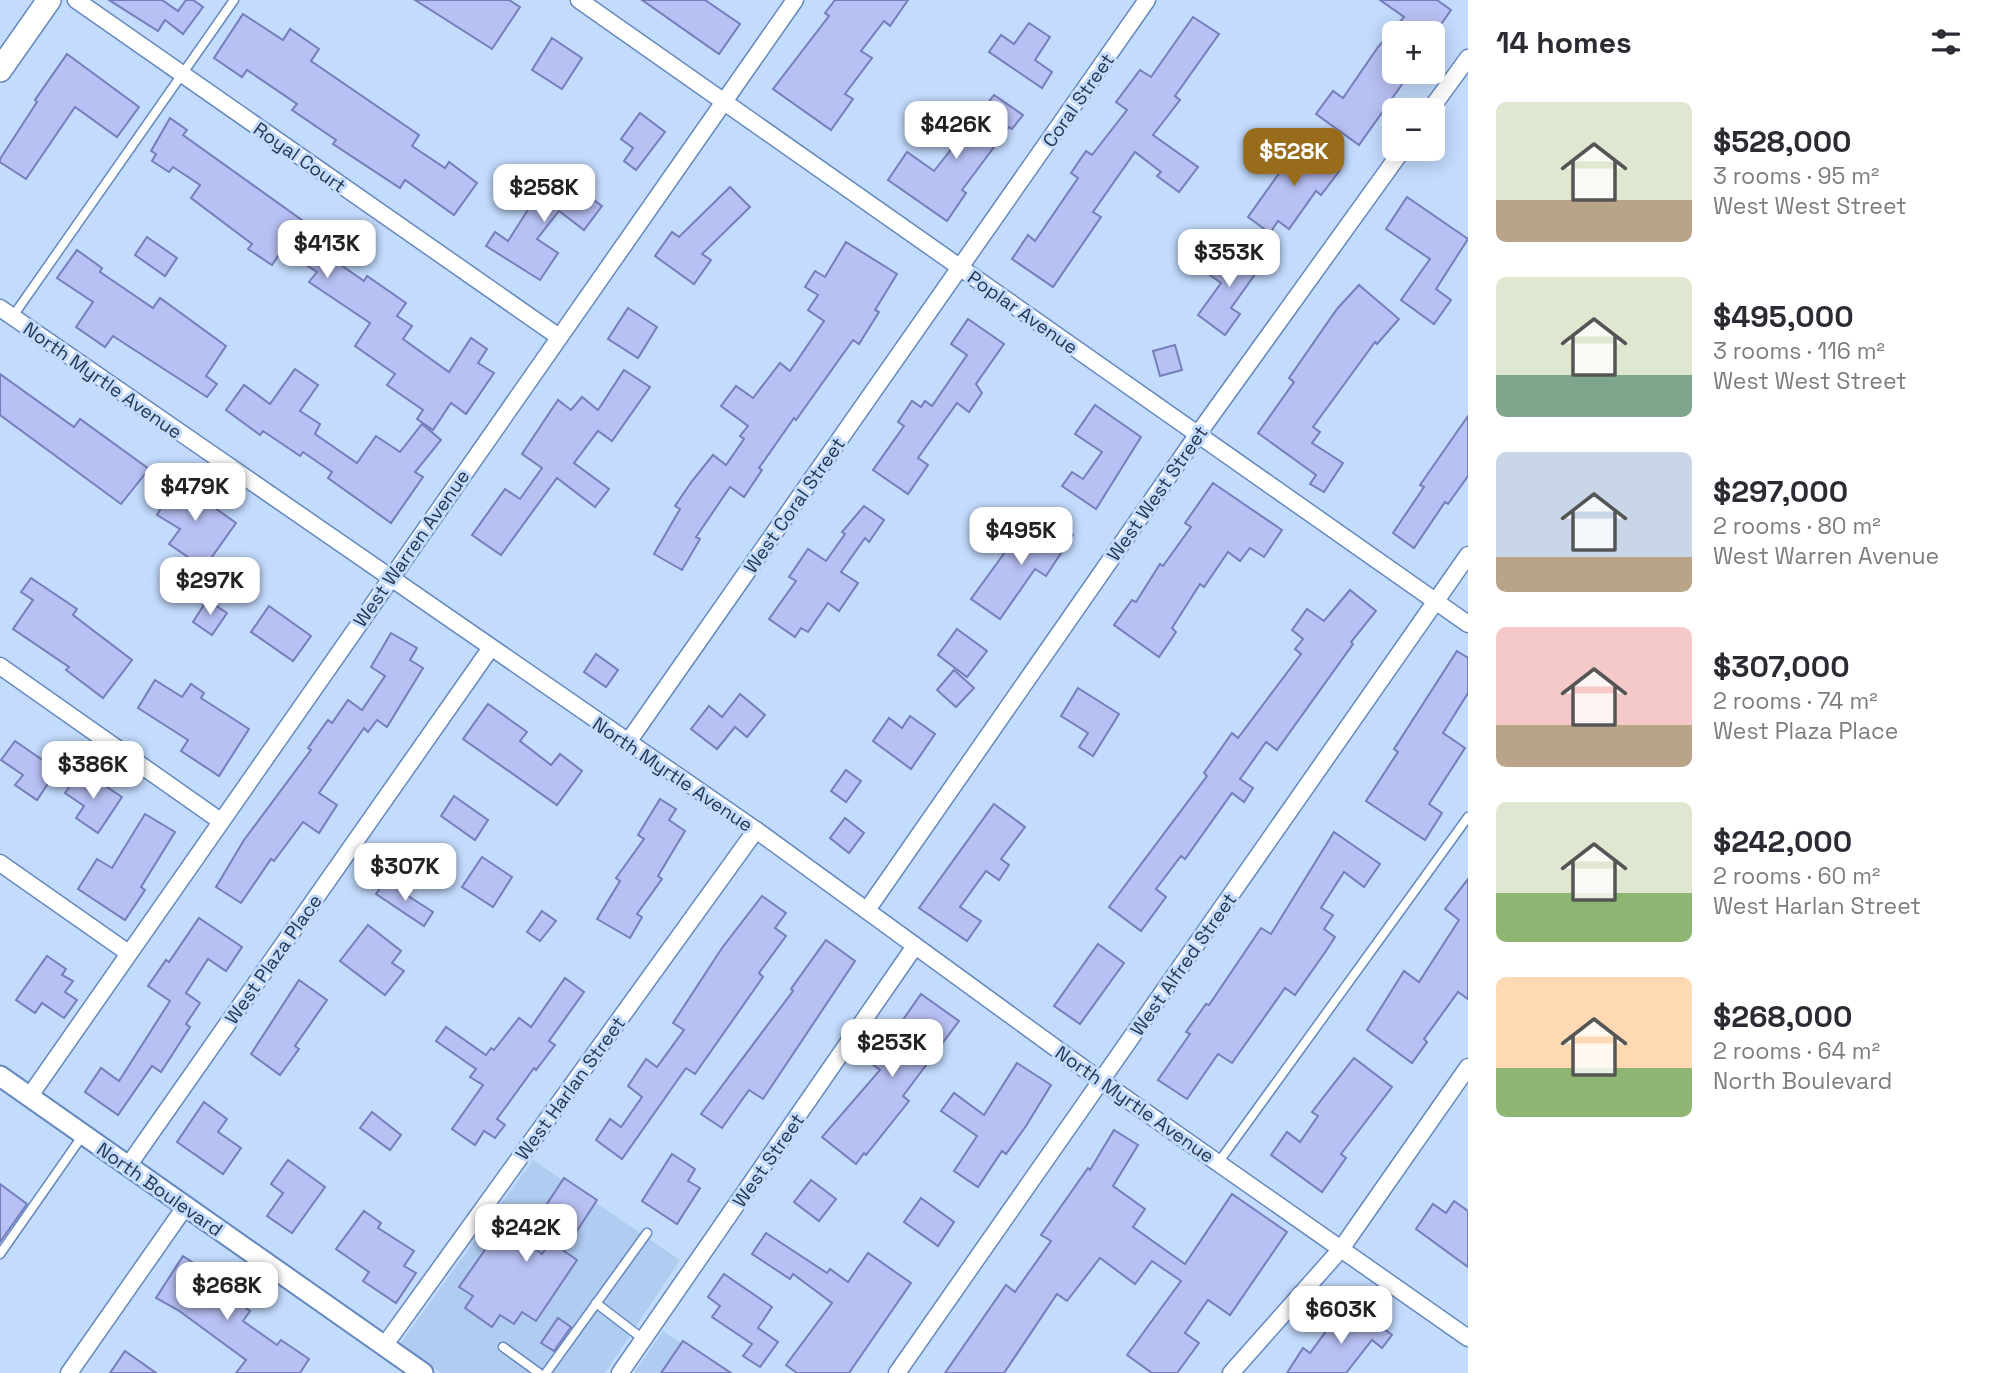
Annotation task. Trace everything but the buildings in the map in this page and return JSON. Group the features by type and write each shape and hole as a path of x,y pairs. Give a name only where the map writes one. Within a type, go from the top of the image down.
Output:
{"main road":[{"path":"0,70 49,0"}],"street":[{"name":"Royal Court","path":"76,0 559,337"},
{"name":"Poplar Avenue","path":"579,0 1468,624"},
{"name":"West Warren Avenue","path":"29,1097 219,820 795,0"},
{"name":"Coral Street","path":"960,269 1147,0"},
{"path":"1439,98 1468,58"},
{"name":"West West Street","path":"867,910 1198,434 1394,161"},
{"name":"West Coral Street","path":"628,742 960,269"},
{"name":"North Myrtle Avenue","path":"6,312 756,830 1101,1081 1341,1249 1466,1331"},
{"name":"West Alfred Street","path":"897,1373 1468,555"},
{"name":"West Plaza Place","path":"128,1166 491,649"},
{"path":"0,666 219,820"},
{"name":"West Harlan Street","path":"384,1346 756,830"},
{"path":"0,863 128,952"},
{"name":"West Street","path":"620,1373 915,946"},
{"path":"1231,1373 1341,1249 1468,1067"},
{"name":"North Boulevard","path":"0,1076 423,1373"},
{"path":"69,1373 185,1207"}],"lane":[{"path":"6,312 234,0"},
{"path":"1218,1163 1468,817"},
{"path":"0,1254 83,1135"},
{"path":"551,1371 647,1233"},
{"path":"596,1303 643,1339"},
{"path":"503,1347 539,1373"}],"shaded area":[{"path":"533,1160 680,1260 605,1373 441,1373 400,1344"},
{"path":"663,1331 727,1373 634,1373"}]}
